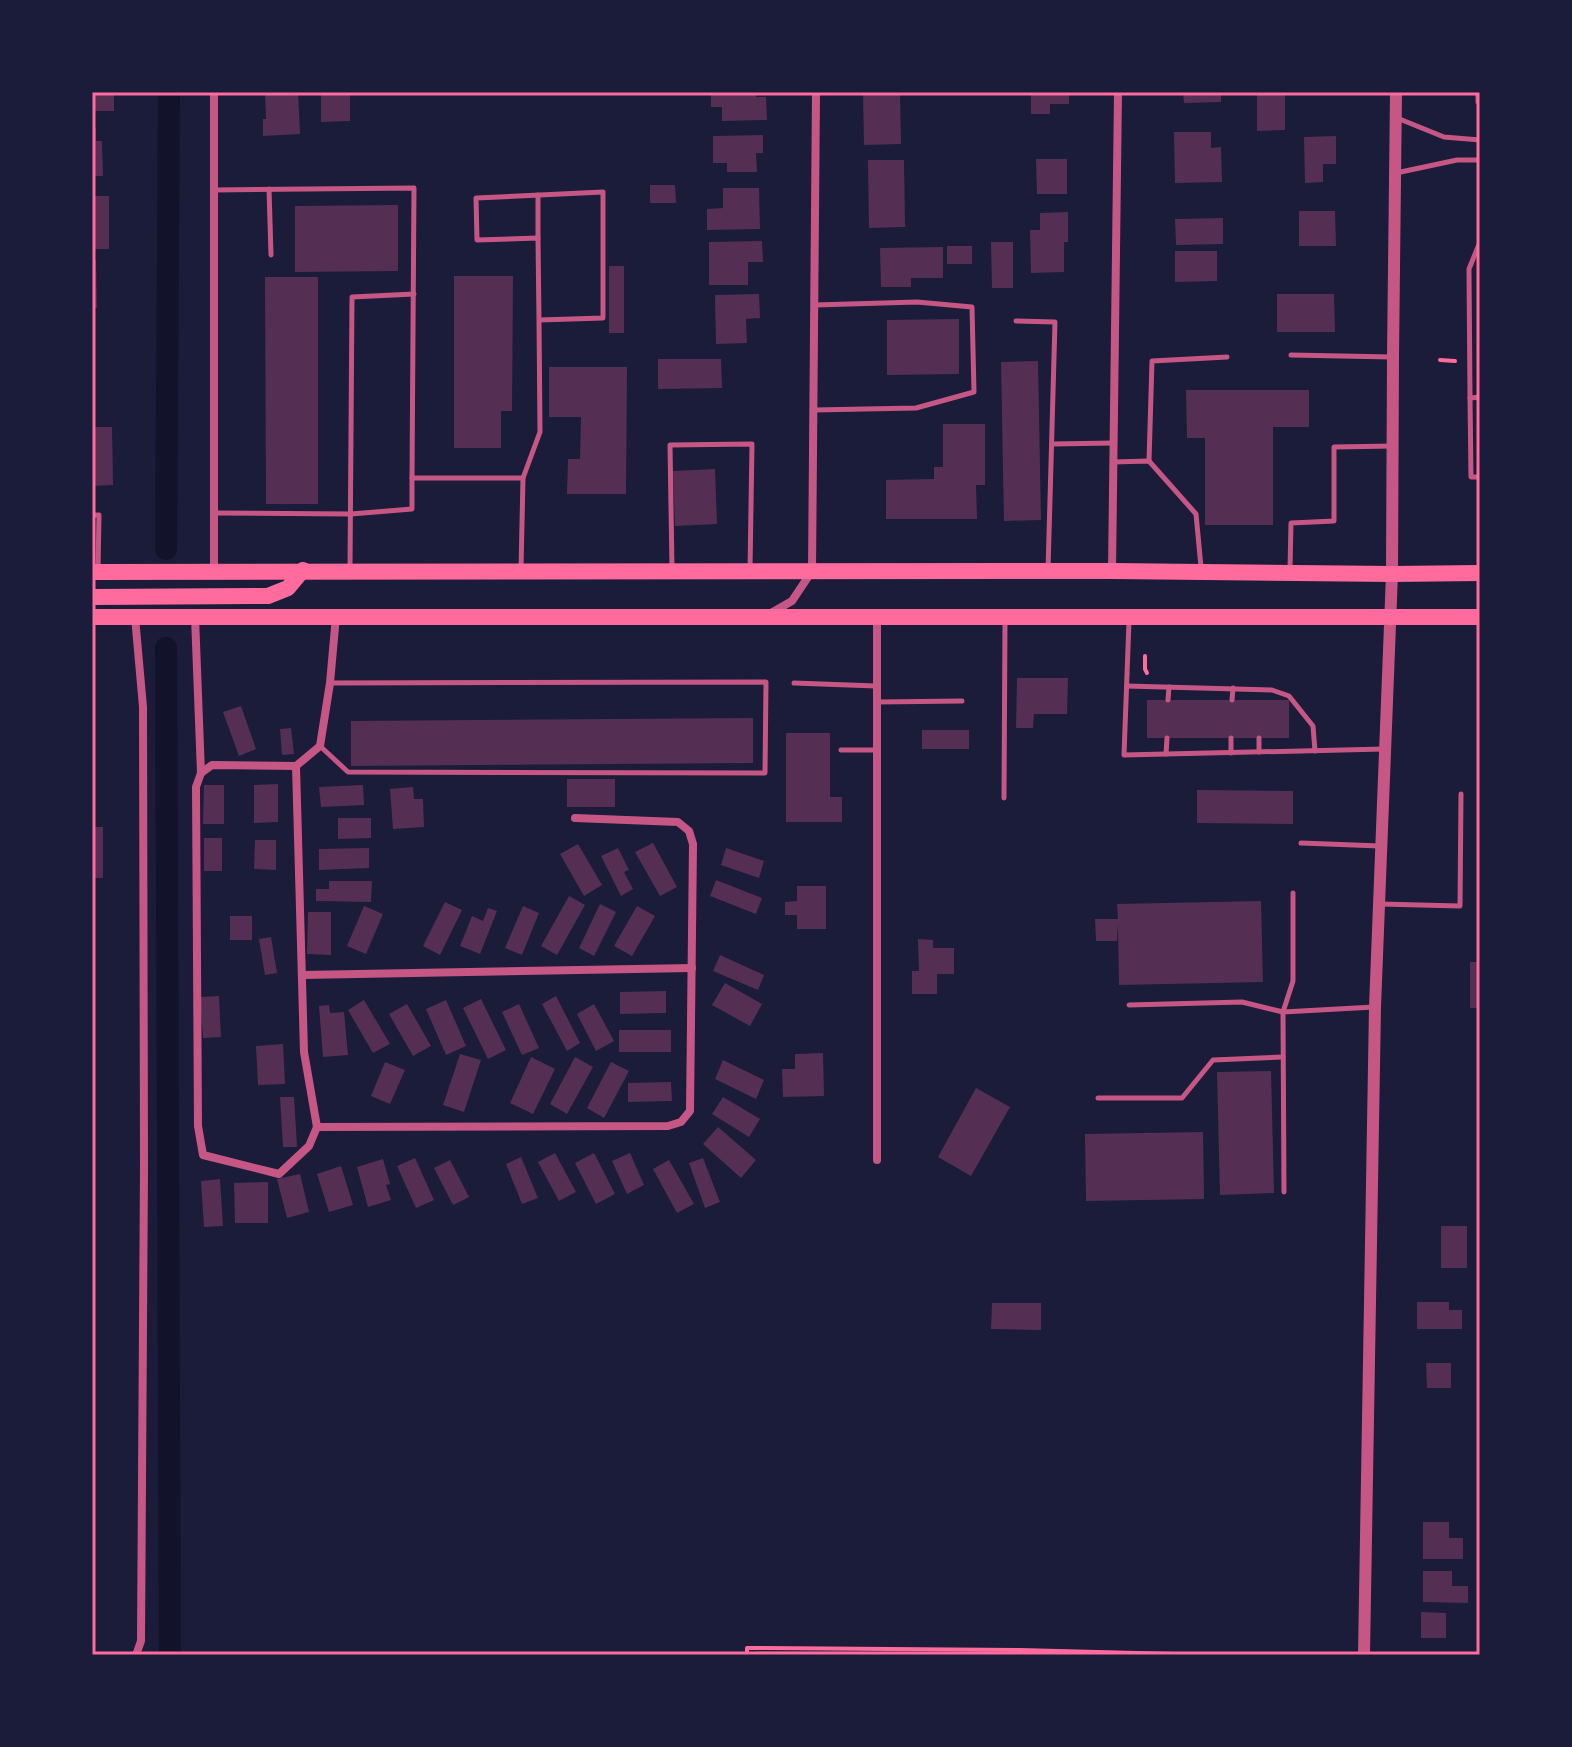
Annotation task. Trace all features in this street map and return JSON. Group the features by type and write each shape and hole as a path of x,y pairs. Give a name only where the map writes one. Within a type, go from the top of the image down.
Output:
{"main road":[{"path":"92,597 268,596 288,588 303,570"},
{"path":"95,572 1480,573"},
{"path":"92,617 1480,617"}],"street":[{"path":"214,92 214,570"},
{"path":"764,617 792,601 812,571 816,92"},
{"path":"1112,571 1118,92"},
{"path":"1364,1655 1375,1007 1392,574 1396,92"},
{"path":"135,616 143,707 144,1166 141,1641 136,1655"},
{"path":"195,616 201,773 196,787 198,1126 203,1155 279,1174 309,1146 317,1127 304,1052 296,766"},
{"path":"201,773 212,765 296,766 320,746 336,616"},
{"path":"877,616 877,1160"},
{"path":"317,1127 668,1126 681,1122 690,1111 693,844 689,831 678,822 575,818"},
{"path":"302,975 692,968"}],"lane":[{"path":"1478,92 1478,102"},
{"path":"1396,118 1444,137 1480,140"},
{"path":"1395,173 1457,160 1480,160"},
{"path":"214,190 414,188 412,509 351,514 214,513"},
{"path":"269,189 271,255"},
{"path":"538,238 477,240 476,198 603,192 603,318 539,320"},
{"path":"521,570 523,478 540,432 538,195"},
{"path":"1479,246 1469,269 1471,477 1480,477"},
{"path":"350,570 352,297 414,294"},
{"path":"814,410 916,408 974,392 972,307 917,302 815,305"},
{"path":"1016,321 1055,322 1048,571"},
{"path":"1291,355 1393,357"},
{"path":"1202,572 1196,514 1149,461 1152,361 1227,357"},
{"path":"1470,398 1480,397"},
{"path":"1052,444 1114,443"},
{"path":"672,571 670,445 752,444 750,571"},
{"path":"1290,573 1291,523 1334,521 1334,447 1394,446"},
{"path":"1113,462 1149,461"},
{"path":"412,478 523,478"},
{"path":"92,515 99,515 95,572"},
{"path":"1004,798 1005,616"},
{"path":"1129,616 1124,755 1385,749"},
{"path":"320,746 348,772 765,773 766,682 330,683"},
{"path":"794,683 877,686"},
{"path":"1127,686 1272,690 1289,696 1313,726 1315,751"},
{"path":"1168,700 1169,687"},
{"path":"1232,700 1233,688"},
{"path":"1260,689 1260,700"},
{"path":"877,702 962,701"},
{"path":"1166,754 1167,738"},
{"path":"1231,738 1231,753"},
{"path":"1259,738 1259,752"},
{"path":"841,750 877,750"},
{"path":"1379,904 1460,906 1461,794"},
{"path":"1301,843 1381,846"},
{"path":"1284,1192 1283,1012 1293,981 1293,893"},
{"path":"1129,1005 1242,1002 1283,1012 1375,1007"},
{"path":"1098,1098 1182,1098 1213,1060 1283,1057"}],"path":[{"path":"1440,360 1455,361"},
{"path":"747,1655 747,1648 1175,1654"}],"building":[{"path":"92,92 114,92 114,111 92,111"},
{"path":"265,92 298,92 300,134 263,136"},
{"path":"321,92 350,92 350,121 321,122"},
{"path":"711,92 756,92 756,97 766,97 767,120 722,121 722,107 711,107"},
{"path":"863,92 900,92 901,144 864,145"},
{"path":"1031,92 1069,92 1069,104 1050,104 1050,114 1031,114"},
{"path":"1183,92 1221,92 1221,102 1184,103"},
{"path":"1257,92 1285,92 1285,130 1257,131"},
{"path":"92,128 96,128 96,141 102,141 103,176 92,176"},
{"path":"1174,132 1211,132 1211,148 1221,147 1222,182 1175,183"},
{"path":"763,135 763,153 756,153 757,172 727,172 727,163 713,163 713,136"},
{"path":"1336,136 1336,164 1323,164 1323,182 1305,183 1304,137"},
{"path":"1036,159 1067,159 1067,194 1037,194"},
{"path":"868,160 904,160 905,227 869,228"},
{"path":"650,185 675,185 676,203 650,203"},
{"path":"723,188 759,188 760,229 707,230 707,209 723,208"},
{"path":"92,196 109,196 109,249 92,249"},
{"path":"398,205 398,271 295,272 295,206"},
{"path":"1299,211 1335,211 1336,246 1299,246"},
{"path":"1068,212 1064,272 1031,273 1030,230 1040,230 1040,213"},
{"path":"1223,218 1223,244 1176,245 1175,219"},
{"path":"762,241 763,262 748,262 748,285 709,285 709,242"},
{"path":"991,242 1013,242 1013,288 992,288"},
{"path":"947,246 972,246 972,264 947,264"},
{"path":"943,247 943,278 911,278 911,287 881,287 880,248"},
{"path":"1175,251 1217,251 1217,281 1175,282"},
{"path":"92,260 96,260 97,308 92,308"},
{"path":"609,266 624,266 624,333 609,333"},
{"path":"454,276 513,276 512,411 501,411 501,448 454,448"},
{"path":"265,277 318,277 318,504 266,504"},
{"path":"759,294 760,318 746,319 747,343 716,344 715,295"},
{"path":"1277,294 1334,294 1335,332 1277,332"},
{"path":"959,319 959,374 887,375 887,320"},
{"path":"658,359 721,359 722,388 658,389"},
{"path":"1038,361 1041,520 1004,521 1001,362"},
{"path":"549,367 627,367 626,494 567,494 568,459 580,459 581,417 549,417"},
{"path":"1186,390 1309,390 1309,427 1273,427 1273,525 1205,525 1205,438 1187,438"},
{"path":"943,424 985,424 985,485 976,485 977,519 886,519 886,480 934,479 934,467 943,467"},
{"path":"92,427 112,427 113,485 92,486"},
{"path":"715,469 717,524 675,526 673,471"},
{"path":"1017,678 1068,678 1067,714 1034,714 1033,728 1016,728"},
{"path":"1147,700 1289,700 1289,738 1147,738"},
{"path":"241,706 256,749 239,756 223,712"},
{"path":"753,718 753,763 351,766 351,721"},
{"path":"291,728 294,754 282,755 280,729"},
{"path":"922,730 969,730 969,749 922,749"},
{"path":"786,733 830,733 830,797 842,797 842,822 786,822"},
{"path":"567,779 615,779 615,807 567,807"},
{"path":"278,784 278,822 254,823 254,785"},
{"path":"204,785 224,785 224,824 203,824"},
{"path":"363,785 364,805 321,807 319,787"},
{"path":"413,787 414,799 423,799 424,827 393,829 390,789"},
{"path":"1197,790 1293,791 1293,824 1197,823"},
{"path":"338,818 371,818 371,838 338,839"},
{"path":"92,827 103,827 103,878 92,878"},
{"path":"204,838 222,838 222,871 204,871"},
{"path":"255,840 276,840 276,870 254,869"},
{"path":"653,843 677,887 660,896 635,852"},
{"path":"578,844 602,885 584,896 560,854"},
{"path":"369,848 369,868 319,870 319,849"},
{"path":"618,848 629,870 624,872 633,889 621,896 601,856"},
{"path":"726,848 764,861 759,878 721,865"},
{"path":"716,880 762,898 756,914 710,896"},
{"path":"329,881 372,881 371,902 316,901 316,889 329,889"},
{"path":"797,886 826,886 826,929 797,929 797,915 785,915 785,902 797,901"},
{"path":"569,896 585,905 557,955 541,946"},
{"path":"1261,901 1263,982 1119,985 1118,924 1117,941 1096,941 1095,919 1118,919 1117,904"},
{"path":"445,902 462,910 440,955 423,946"},
{"path":"600,904 616,912 594,956 579,948"},
{"path":"364,906 383,914 366,954 347,946"},
{"path":"523,906 539,913 522,955 505,948"},
{"path":"637,906 655,916 632,956 614,946"},
{"path":"488,908 497,911 480,954 460,946 472,916 483,921"},
{"path":"308,912 331,912 331,955 307,954"},
{"path":"230,916 252,916 252,940 230,940"},
{"path":"271,937 277,973 265,975 259,939"},
{"path":"918,939 933,940 933,948 954,948 954,974 937,974 937,994 912,994 912,971 919,971"},
{"path":"720,955 764,975 758,990 713,971"},
{"path":"1470,962 1480,962 1480,1008 1470,1008"},
{"path":"725,983 762,1004 750,1026 712,1005"},
{"path":"666,991 666,1013 620,1014 620,992"},
{"path":"219,996 221,1037 203,1038 200,997"},
{"path":"556,996 580,1043 567,1051 542,1004"},
{"path":"481,999 506,1050 488,1059 463,1008"},
{"path":"364,1000 390,1044 373,1053 348,1010"},
{"path":"446,1000 466,1046 446,1055 426,1009"},
{"path":"407,1004 431,1046 413,1056 389,1014"},
{"path":"519,1004 539,1048 522,1055 502,1012"},
{"path":"594,1004 614,1041 596,1051 577,1014"},
{"path":"329,1005 330,1013 344,1012 348,1055 323,1057 319,1006"},
{"path":"619,1030 671,1030 671,1052 619,1052"},
{"path":"283,1044 285,1084 258,1085 256,1046"},
{"path":"823,1053 824,1096 783,1097 782,1069 795,1069 795,1054"},
{"path":"460,1054 481,1060 464,1112 443,1105"},
{"path":"531,1057 555,1069 533,1114 510,1103"},
{"path":"575,1057 593,1067 567,1114 550,1104"},
{"path":"723,1060 764,1080 756,1099 715,1079"},
{"path":"385,1062 405,1070 390,1104 371,1096"},
{"path":"611,1062 629,1071 604,1118 587,1108"},
{"path":"1271,1071 1274,1193 1220,1195 1217,1072"},
{"path":"671,1082 672,1101 628,1102 628,1083"},
{"path":"976,1088 1010,1107 971,1176 938,1157"},
{"path":"280,1097 294,1097 297,1147 283,1147"},
{"path":"723,1097 760,1119 749,1137 712,1114"},
{"path":"718,1127 756,1160 741,1178 703,1144"},
{"path":"1203,1132 1204,1199 1086,1201 1085,1134"},
{"path":"555,1153 576,1192 559,1201 538,1162"},
{"path":"594,1153 615,1194 596,1204 575,1163"},
{"path":"630,1153 644,1185 627,1194 612,1161"},
{"path":"521,1157 538,1198 522,1204 506,1164"},
{"path":"415,1158 434,1200 416,1208 397,1166"},
{"path":"703,1158 720,1202 705,1208 689,1163"},
{"path":"383,1159 391,1200 368,1207 357,1167"},
{"path":"450,1160 469,1197 453,1205 434,1168"},
{"path":"669,1160 694,1204 677,1213 653,1169"},
{"path":"341,1166 353,1205 329,1212 317,1174"},
{"path":"300,1174 309,1212 287,1218 277,1179"},
{"path":"220,1179 223,1226 204,1227 201,1181"},
{"path":"268,1182 268,1223 235,1223 234,1183"},
{"path":"1441,1226 1467,1226 1467,1268 1441,1268"},
{"path":"1417,1302 1449,1302 1449,1310 1462,1310 1462,1329 1417,1329"},
{"path":"992,1303 1041,1303 1041,1330 991,1329"},
{"path":"1426,1363 1451,1363 1451,1388 1427,1388"},
{"path":"1423,1522 1449,1522 1449,1538 1463,1538 1463,1559 1423,1559"},
{"path":"1423,1571 1452,1571 1452,1586 1468,1586 1468,1603 1423,1602"},
{"path":"1421,1612 1446,1613 1446,1638 1421,1638"},
{"path":"755,1651 943,1652 943,1655 755,1655"}],"waterway":[{"path":"166,549 169,92"},
{"path":"166,648 170,1655"}]}
